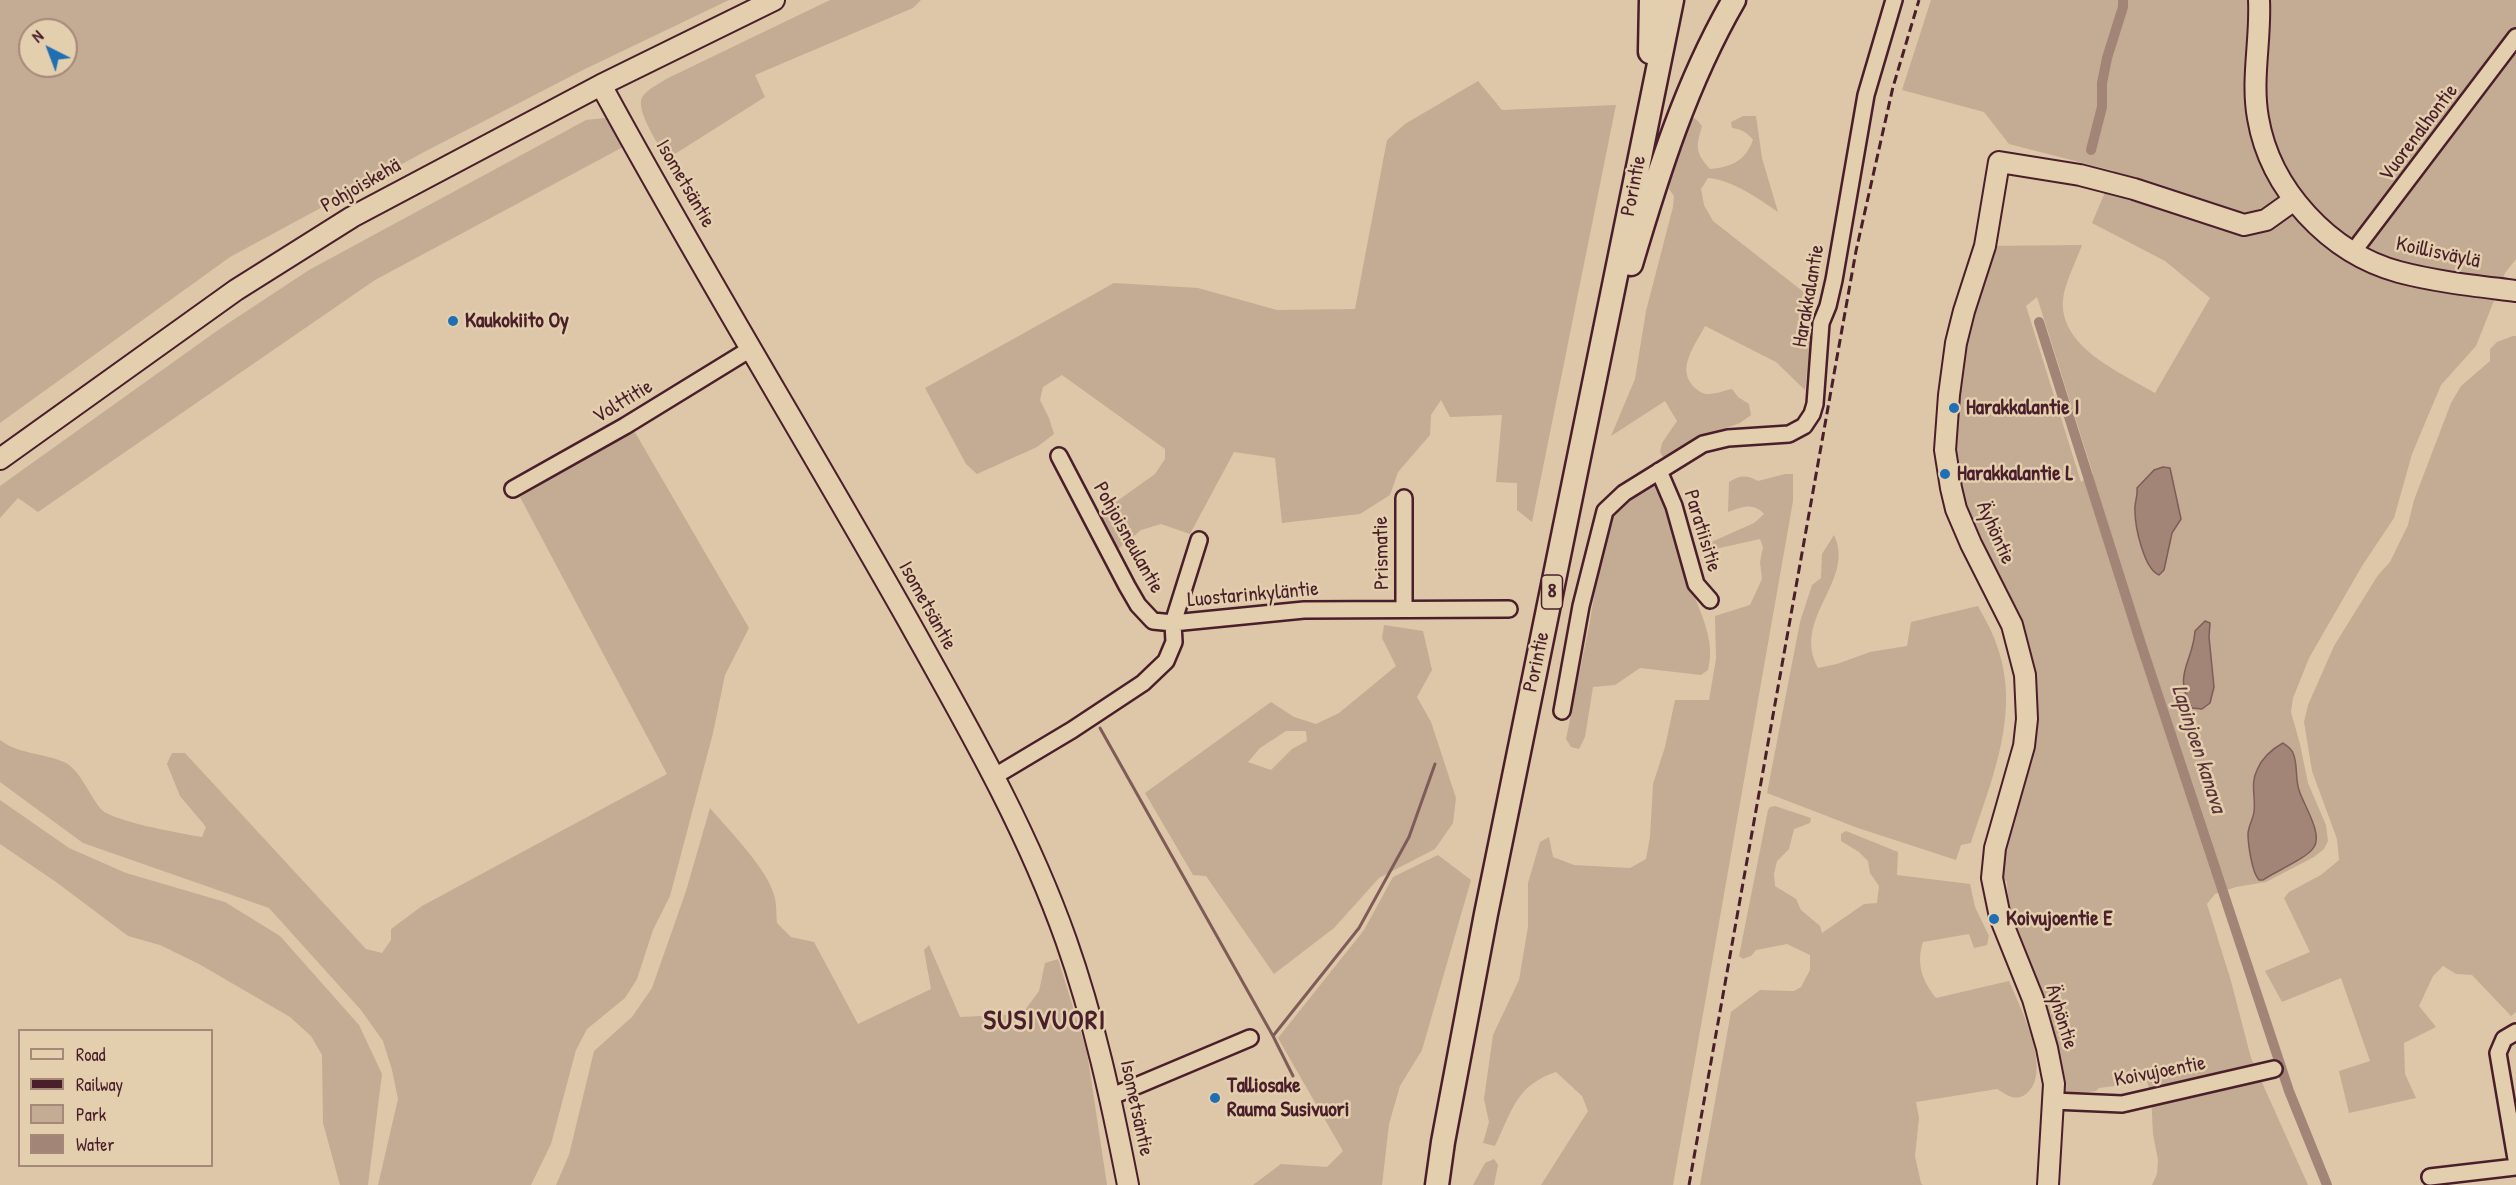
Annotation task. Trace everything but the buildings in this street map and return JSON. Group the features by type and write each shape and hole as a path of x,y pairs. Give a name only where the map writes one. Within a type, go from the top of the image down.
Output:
{"highway":[{"path":"1635,179 1649,70 1651,0"},
{"name":"Porintie","path":"1437,1185 1486,914 1672,0"},
{"name":"Porintie","path":"1452,1185 1502,904 1685,0"},
{"path":"1626,283 1667,148 1708,47 1734,0"}],"main road":[{"name":"Pohjoiskehä","path":"0,459 176,332 298,250 432,173 774,0"},
{"name":"Koillisväylä","path":"2259,0 2255,80 2258,120 2264,142 2279,177 2306,216 2353,252 2396,272 2516,291"},
{"name":"Isometsäntie","path":"602,85 995,776 1026,841 1066,940 1110,1097 1128,1185"},
{"name":"Äyhöntie","path":"2048,1185 2054,1084 2047,1048 2032,999 2000,917 1992,878 1995,848 2024,746 2027,719 2025,675 2010,619 1971,544 1956,509 1945,450 1956,343 1985,246 1999,162 2080,175 2133,189 2244,225 2266,220 2294,200"}],"street":[{"name":"Harakkalantie","path":"1562,711 1581,606 1605,511 1624,493 1703,444 1728,438 1789,434 1804,426 1812,414 1819,367 1821,324 1834,280 1866,95 1894,0"},
{"name":"Vuorenalhontie","path":"2353,252 2516,37"},
{"name":"Volttitie","path":"513,489 625,426 752,348"},
{"name":"Pohjoisneulantie","path":"1059,456 1138,605 1153,621 1173,623"},
{"name":"Paratiisitie","path":"1659,471 1674,506 1696,584 1710,600"},
{"name":"Prismatie","path":"1404,498 1404,608"},
{"path":"1173,623 1199,540"},
{"name":"Luostarinkyläntie","path":"995,776 1143,683 1166,661 1174,642 1173,623 1304,610 1509,609"},
{"path":"2516,1032 2504,1039 2498,1053 2516,1159"},
{"path":"1110,1097 1250,1038"},
{"name":"Koivujoentie","path":"2053,1101 2122,1104 2274,1069"},
{"path":"2430,1177 2516,1167"}],"green space":[{"path":"0,0 729,0 583,70 426,151 230,257 0,423"},
{"path":"830,0 921,0 913,8 755,75 765,97 667,159 644,118 641,101 645,93 666,79"},
{"path":"1931,0 2516,0 2516,259 2505,273 2476,346 2441,385 2412,454 2394,518 2362,566 2309,658 2293,698 2291,712 2308,783 2326,825 2328,841 2324,849 2314,857 2266,882 2236,887 2215,894 2207,904 2231,981 2251,1058 2308,1185 2152,1185 2157,1174 2158,1160 2153,1134 2151,1094 2147,1082 2099,1088 2096,1091 2064,1095 2062,1093 2062,1071 2008,905 2007,882 2001,876 2003,847 2007,844 2018,805 2015,800 2033,682 2033,662 2021,616 1989,562 1963,509 1950,428 1957,422 1956,389 1985,246 2082,245 2064,293 2063,311 2069,328 2092,355 2155,393 2210,298 2165,261 2092,223 2114,171 2009,144 1984,112 1902,90","holes":["2037,297 2093,474 2081,482 2026,306"]},
{"path":"1478,81 1502,110 1616,105 1532,522 1517,510 1517,483 1496,482 1502,415 1450,417 1441,400 1431,415 1430,435 1398,472 1390,495 1360,514 1282,523 1275,458 1234,452 1190,534 1161,524 1141,530 1116,551 1099,514 1155,474 1165,459 1165,449 1062,375 1043,387 1040,400 1054,434 1037,447 977,474 966,464 925,388 1114,283 1198,288 1277,310 1355,309 1387,140 1405,124"},
{"path":"1743,116 1756,116 1762,158 1778,212 1736,186 1708,178 1701,189 1704,205 1713,221 1810,297 1813,304 1807,322 1810,344 1805,390 1776,362 1705,326 1689,356 1686,372 1688,379 1695,388 1705,394 1732,389 1738,397 1749,404 1751,415 1740,423 1698,438 1664,459 1660,452 1662,443 1677,421 1665,401 1611,436 1635,379 1646,311 1673,207 1674,196 1669,189 1679,121 1690,117 1696,119 1702,126 1698,149 1710,169 1725,167 1737,162 1750,147 1753,140 1751,137 1744,131 1732,128 1731,122"},
{"path":"605,118 623,147 375,280 38,512 18,498 0,518 0,486 221,328 309,270 586,120"},
{"path":"2516,336 2516,1012 2511,1016 2472,975 2456,974 2443,966 2433,976 2419,1006 2436,1027 2404,1043 2405,1074 2416,1098 2349,1113 2339,1071 2370,1061 2341,978 2282,1002 2265,971 2310,952 2284,898 2289,892 2321,875 2339,860 2337,839 2312,771 2304,722 2308,705 2334,646 2378,575 2390,562 2408,525 2414,500 2451,403 2461,386 2490,361 2490,349 2497,342"},
{"path":"633,429 749,628 725,675 713,733 670,896 653,930 637,979 625,998 587,1029 576,1050 551,1144 531,1185 378,1185 398,1099 383,1041 361,1010 269,908 83,843 0,782 0,740 23,751 56,759 70,766 97,804 107,814 148,826 202,837 206,827 180,796 167,764 172,753 185,753 366,949 382,953 391,940 391,929 422,906 667,774 520,497"},
{"path":"1793,474 1793,501 1673,1185 1541,1185 1588,1111 1582,1096 1556,1072 1543,1077 1524,1092 1511,1111 1495,1146 1483,1143 1489,1122 1484,1099 1493,1035 1519,980 1528,927 1528,883 1540,842 1549,837 1553,857 1574,865 1630,868 1646,859 1650,837 1653,784 1665,747 1675,700 1709,700 1716,659 1715,616 1750,605 1762,579 1760,562 1763,547 1760,539 1715,549 1709,543 1754,523 1764,514 1751,507 1728,512 1729,482 1740,477 1758,481"},
{"path":"1649,483 1659,483 1706,627 1710,648 1708,670 1701,675 1640,668 1615,685 1593,687 1585,737 1579,749 1571,747 1566,739 1590,621 1607,518 1617,506"},
{"path":"1834,535 1839,552 1837,568 1812,633 1812,650 1818,668 1870,652 1907,646 1911,622 1978,606 1994,638 2003,668 2006,694 2001,744 1971,843 1961,845 1956,860 1858,828 1767,793 1800,622 1812,585 1821,578 1822,554"},
{"path":"1384,625 1423,631 1432,670 1417,697 1431,722 1456,798 1453,823 1435,849 1379,878 1334,928 1274,974 1206,876 1193,875 1145,793 1271,702 1294,717 1316,724 1339,713 1396,666 1382,638","holes":["1286,731 1306,731 1307,741 1292,749 1271,770 1248,762 1260,748"]},
{"path":"0,800 69,848 126,873 225,902 280,936 359,1025 382,1074 368,1185 340,1185 323,1123 322,1055 311,1036 290,1017 199,964 160,945 128,936 56,882 0,844"},
{"path":"1775,806 1811,818 1810,823 1794,829 1789,849 1777,861 1774,874 1775,886 1796,899 1801,910 1820,926 1822,933 1864,904 1877,903 1879,886 1870,873 1868,861 1859,852 1841,841 1841,834 1846,831 1898,852 1897,875 1970,884 1975,907 1989,936 1987,945 1974,948 1969,934 1923,942 1920,964 1924,978 1936,998 2009,981 2027,1023 2036,1056 2037,1071 2034,1084 2026,1094 2015,1098 1997,1089 1916,1102 1919,1118 1915,1156 1923,1185 1700,1185 1731,1012 1760,990 1794,991 1801,987 1810,970 1810,955 1787,944 1756,950 1751,956 1743,959 1739,956 1768,810"},
{"path":"710,808 764,874 775,898 777,923 791,937 814,942 858,1024 931,989 924,950 929,945 960,1017 1022,1014 1039,991 1045,963 1058,959 1087,1052 1107,1185 556,1185 569,1155 594,1051 632,1017 652,988 686,891"},
{"path":"1438,855 1471,880 1422,1050 1400,1086 1389,1124 1382,1185 1253,1185 1281,1164 1327,1167 1343,1151 1278,1038 1364,930 1393,877"},
{"path":"1494,1159 1498,1165 1494,1185 1473,1185 1485,1163"}],"water":[{"path":"2163,467 2170,468 2181,519 2172,533 2164,570 2159,575 2149,565 2145,556 2135,518 2135,508 2137,488 2154,470"},
{"path":"2205,621 2210,623 2209,637 2214,687 2210,703 2202,709 2192,708 2186,696 2184,677 2195,631"},
{"path":"2283,743 2295,757 2298,785 2314,827 2316,841 2314,847 2305,856 2263,880 2259,880 2252,865 2248,839 2254,812 2254,780 2265,758"}],"waterway":[{"name":"Lapinjoen kanava","path":"2091,150 2102,107 2102,83 2107,58 2123,7 2123,0"},
{"name":"Lapinjoen kanava","path":"2039,322 2142,647 2289,1091 2327,1185"},
{"path":"1100,728 1273,1036 1359,928 1409,837 1435,764"},
{"path":"1273,1036 1293,1076"}],"railway":[{"path":"1689,1185 1856,251 1893,87 1919,0"}],"place":[{"name":"Kaukokiito Oy","path":"453,321"},
{"name":"Harakkalantie I","path":"1954,408"},
{"name":"Harakkalantie L","path":"1945,474"},
{"name":"Koivujoentie E","path":"1994,919"},
{"name":"Talliosake Rauma Susivuori","path":"1215,1098"}],"district":[{"name":"SUSIVUORI","path":"1045,1022"}]}
